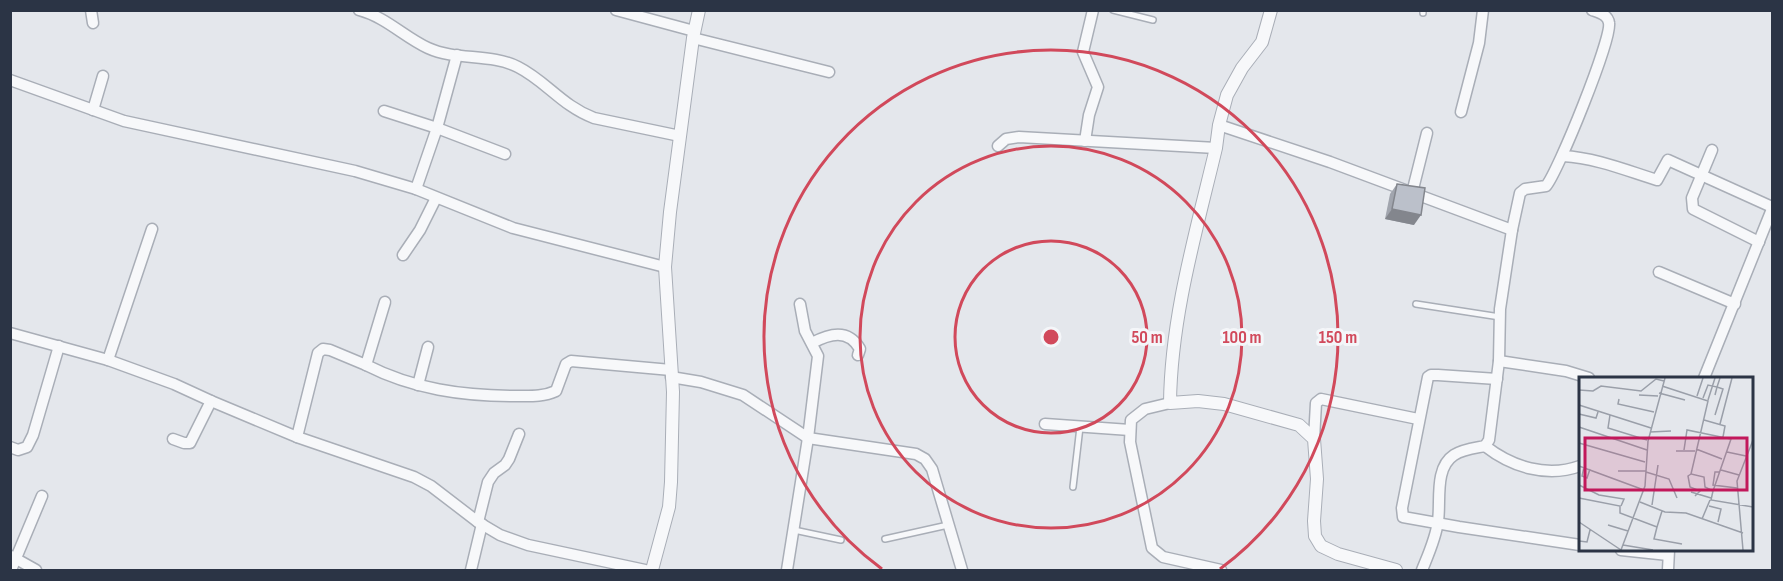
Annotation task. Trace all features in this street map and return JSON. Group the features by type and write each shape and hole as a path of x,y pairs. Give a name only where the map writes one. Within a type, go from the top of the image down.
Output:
{"street":[{"path":"91,10 93,23"},
{"path":"359,10 380,17 428,48 457,55 504,61 520,68 570,107 594,118 680,136"},
{"path":"616,10 693,35 829,72"},
{"path":"652,570 663,534 671,482 671,373 665,267 669,212 693,35 699,10"},
{"path":"1085,141 1089,115 1098,87 1083,52 1093,10"},
{"path":"1170,403 1175,334 1216,148 1219,125 1227,95 1242,68 1262,42 1271,10"},
{"path":"1461,112 1479,43 1483,10"},
{"path":"1422,570 1438,523 1441,478 1445,466 1452,456 1461,451 1485,446 1489,440 1499,361 1500,317 1512,230 1520,193 1525,189 1546,186 1563,156 1610,29 1611,15 1592,10"},
{"path":"416,189 437,128 457,55"},
{"path":"93,110 103,76"},
{"path":"10,80 124,121 355,171 416,189 513,228 665,267"},
{"path":"384,111 505,153"},
{"path":"1219,125 1330,162 1512,230"},
{"path":"1412,193 1427,133"},
{"path":"998,146 1002,141 1011,137 1216,148"},
{"path":"1712,150 1692,198 1693,209 1759,242"},
{"path":"1563,156 1581,157 1607,163 1657,180 1668,160 1773,208 1704,377"},
{"path":"403,255 420,230 436,198"},
{"path":"108,360 152,229"},
{"path":"1659,272 1735,304"},
{"path":"366,365 385,303"},
{"path":"788,570 818,356 805,331 800,304"},
{"path":"10,333 108,360 174,384 297,437 414,477 431,486 500,536 528,545 645,570"},
{"path":"812,343 826,336 842,335 857,344 860,349 858,355"},
{"path":"10,447 18,450 27,447 33,435 59,346"},
{"path":"418,385 428,347"},
{"path":"297,437 318,353 323,349 418,385 464,394 545,396 556,391 566,364 571,361 671,373 743,395 808,438 916,454 926,459 932,469 962,570"},
{"path":"1499,361 1566,371 1585,377"},
{"path":"1497,379 1431,375 1426,381 1401,513 1403,517 1409,519 1579,545"},
{"path":"1396,570 1338,554 1321,546 1316,536 1317,478 1314,439 1316,404 1321,399 1418,419"},
{"path":"174,439 190,443 211,401"},
{"path":"1221,570 1162,557 1152,548 1130,441 1131,420 1145,408 1198,401 1224,404 1299,425 1314,439"},
{"path":"1045,424 1130,430"},
{"path":"471,570 488,482 509,459 519,434"},
{"path":"1485,446 1511,463 1525,467 1553,471 1579,466"},
{"path":"11,570 13,557 42,496"},
{"path":"1653,551 1669,552 1668,570"},
{"path":"13,557 36,570"}],"lane":[{"path":"1113,10 1153,20"},
{"path":"1416,304 1500,317"},
{"path":"1073,487 1080,427"},
{"path":"885,539 948,525"},
{"path":"794,530 842,540"}],"building":[{"path":"1397,184 1425,188 1421,215 1392,209"}]}
